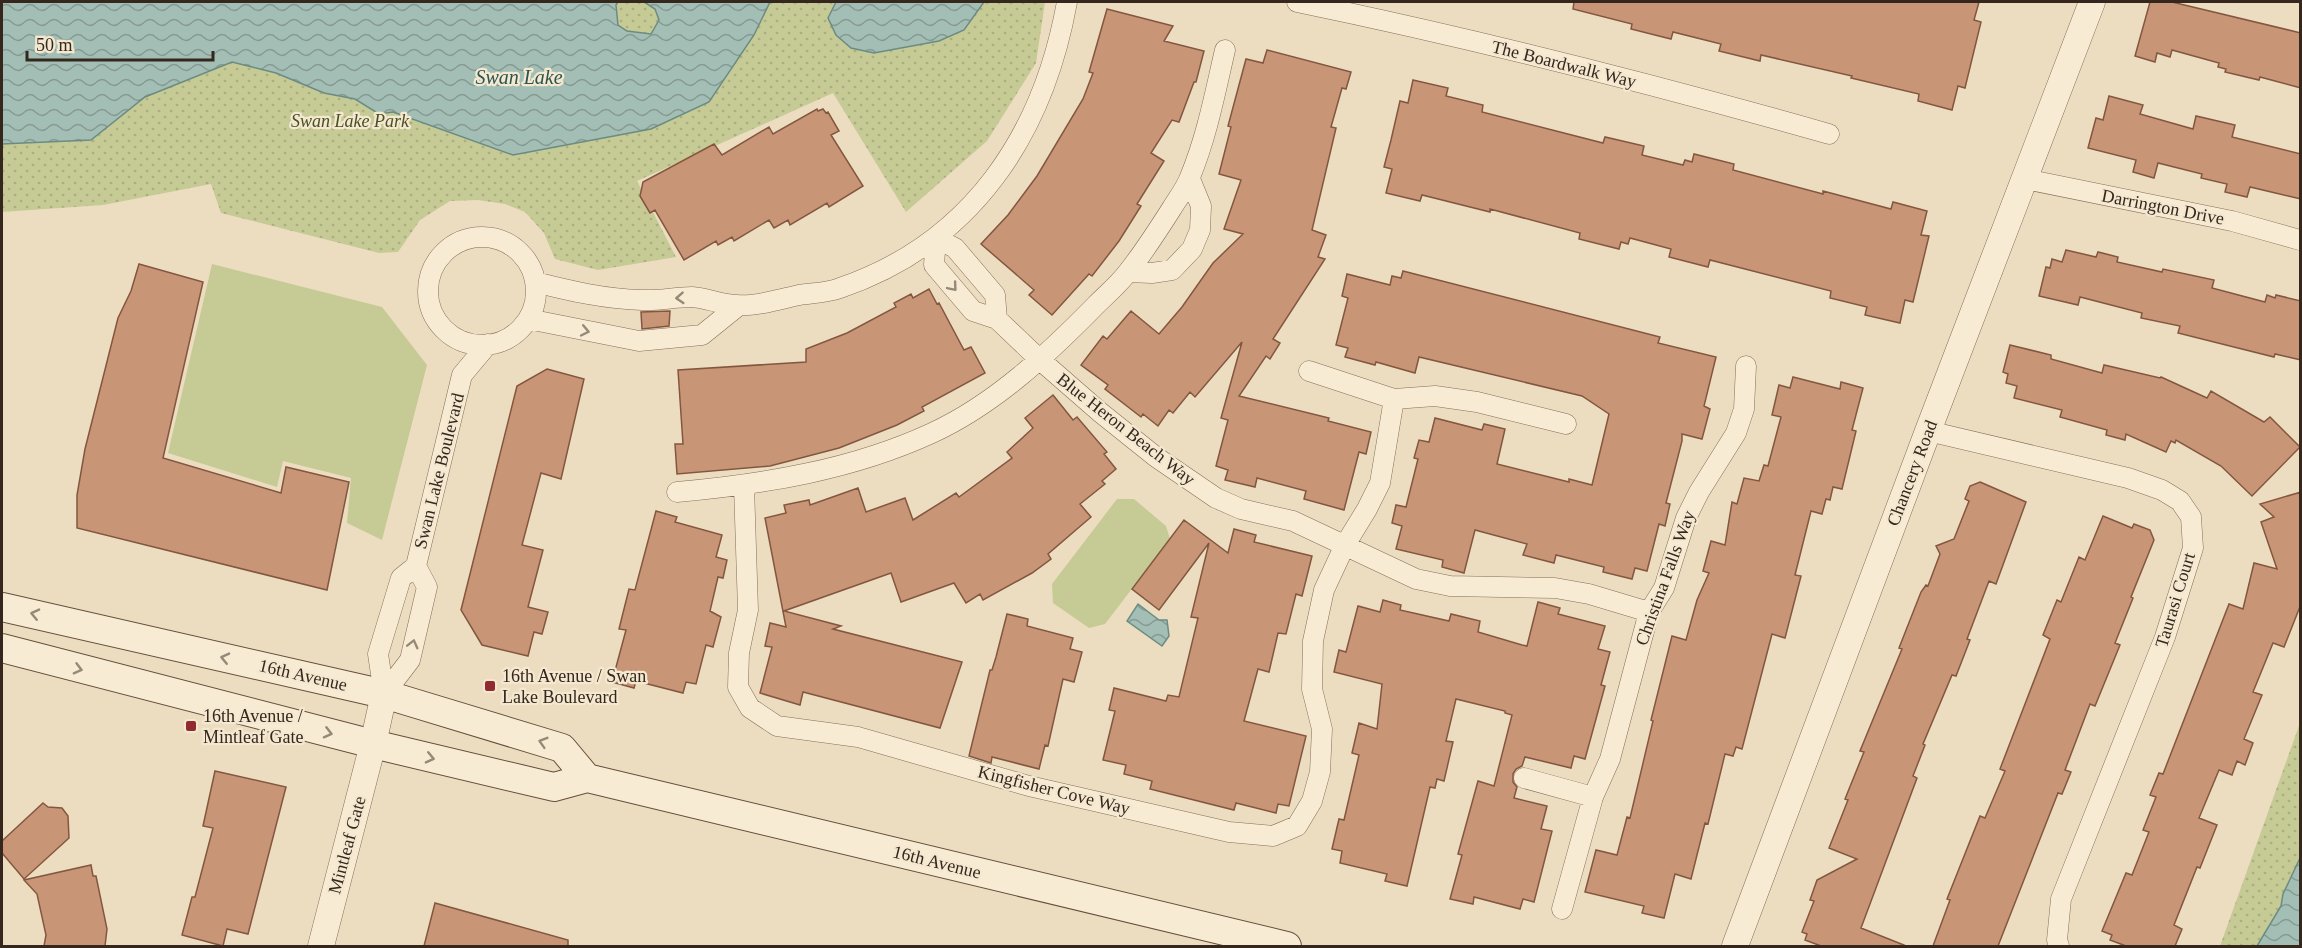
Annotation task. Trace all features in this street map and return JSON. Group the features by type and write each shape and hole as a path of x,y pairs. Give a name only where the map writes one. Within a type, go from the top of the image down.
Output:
{"main road":[{"name":"16th Avenue","path":"2,607 384,694 562,748 587,778"},
{"name":"16th Avenue","path":"2,648 373,744 554,787 587,778 1287,946"}],"street":[{"path":"535,282 587,295 644,300 692,297 738,306 838,289 907,259 936,238 996,178 1024,132 1043,90 1059,42 1067,2"},
{"name":"The Boardwalk Way","path":"1297,2 1366,16 1685,93 1829,134"},
{"name":"Chancery Road","path":"1735,946 2092,2"},
{"path":"677,492 744,486 880,454 932,433 995,394 1039,359 1078,324 1128,272 1190,179 1212,110 1225,50"},
{"path":"1128,272 1152,273 1172,270 1192,249 1200,230 1201,206 1190,179"},
{"name":"Darrington Drive","path":"2025,179 2232,221 2301,240"},
{"path":"485,237 509,244 528,263 535,282 535,302 528,319 511,336 489,344 465,342 442,328 429,305 428,279 440,256 460,241 485,237"},
{"path":"936,238 955,248 995,295 997,318"},
{"name":"Blue Heron Beach Way","path":"936,238 934,265 973,311 997,318 1039,359 1156,457 1216,498 1241,508 1293,521 1346,544 1416,579 1450,586 1555,588 1589,594 1649,612"},
{"path":"528,319 639,341 702,335 738,306"},
{"name":"Swan Lake Boulevard","path":"442,328 454,346 462,375"},
{"name":"Swan Lake Boulevard","path":"384,694 378,654 401,578 416,566 462,375 489,344"},
{"name":"Christina Falls Way","path":"1562,909 1593,797 1610,759 1649,612 1664,588 1686,518 1699,492 1736,433 1744,409 1746,366"},
{"path":"1310,371 1394,399 1435,396 1477,402 1566,424"},
{"name":"Kingfisher Cove Way","path":"744,486 748,610 739,653 738,687 750,708 777,726 858,737 1029,786 1229,832 1273,836 1297,826 1312,801 1320,772 1322,729 1312,689 1313,641 1324,590 1346,544 1380,483 1394,399"},
{"name":"Taurasi Court","path":"1928,431 2128,477 2162,489 2180,501 2191,517 2193,548 2165,638 2061,899 2057,940 2059,946"},
{"name":"Swan Lake Boulevard","path":"384,694 410,660 427,587 416,566"},
{"name":"Mintleaf Gate","path":"321,946 384,694"},
{"path":"1524,778 1593,797"}],"green space":[{"name":"Swan Lake Park","path":"2,2 1045,2 1036,63 987,141 906,212 833,93 637,181 676,257 598,270 555,259 544,233 525,212 505,204 478,200 450,201 420,220 398,252 379,253 221,213 211,184 103,205 2,212"},
{"path":"212,264 382,307 427,365 382,540 347,523 351,478 283,461 277,487 168,453"},
{"path":"1117,499 1134,499 1166,526 1170,539 1105,624 1089,628 1053,603 1052,584"},
{"path":"2300,723 2300,946 2220,946"}],"water":[{"name":"Swan Lake","path":"2,2 618,2 616,5 618,25 627,31 651,34 659,20 655,9 644,2 770,2 754,35 709,102 651,129 513,155 393,112 379,114 355,99 324,93 276,73 232,62 145,97 91,140 2,144"},
{"path":"836,2 984,2 964,30 939,41 874,53 851,48 836,35 828,18"},
{"path":"1138,604 1159,620 1167,620 1169,636 1162,646 1127,621"},
{"path":"2300,858 2300,946 2257,946 2281,906 2283,894"}],"building":[{"path":"1574,2 1979,2 1974,20 1981,22 1965,88 1958,86 1952,110 1918,101 1919,94 1851,78 1852,76 1761,55 1760,61 1719,51 1721,44 1673,32 1671,39 1631,29 1632,24 1573,9"},
{"path":"2150,2 2172,2 2301,33 2301,88 2260,77 2259,80 2225,72 2226,69 2218,67 2219,63 2172,50 2170,57 2157,53 2155,62 2135,56"},
{"path":"1107,9 1173,26 1164,41 1204,51 1196,82 1194,82 1179,122 1172,120 1151,153 1164,161 1137,204 1141,206 1119,241 1092,276 1089,274 1052,315 1029,295 1034,290 981,244 1008,215 1037,176 1083,99 1093,73 1089,72"},
{"path":"1267,50 1351,72 1346,89 1342,88 1331,127 1336,128 1312,230 1326,235 1318,257 1325,259 1273,339 1280,343 1270,359 1266,356 1239,396 1329,418 1328,421 1371,432 1366,454 1359,452 1344,510 1304,499 1306,491 1257,478 1255,487 1225,480 1228,470 1216,466 1228,420 1221,418 1242,342 1195,397 1190,392 1173,413 1169,410 1158,426 1143,414 1141,417 1105,389 1108,385 1081,365 1103,336 1107,339 1131,311 1159,334 1182,307 1213,263 1243,234 1224,229 1241,180 1219,174 1231,127 1228,126 1246,59 1263,63"},
{"path":"1413,80 1448,88 1446,96 1483,105 1482,112 1603,143 1605,137 1644,146 1642,155 1683,165 1685,160 1692,162 1694,154 1734,164 1733,170 1823,194 1823,191 1891,209 1893,202 1927,211 1921,235 1929,236 1913,302 1905,300 1900,323 1865,315 1867,307 1830,298 1831,291 1710,260 1708,267 1669,257 1671,249 1630,238 1628,244 1621,242 1619,249 1579,239 1580,233 1490,209 1490,212 1422,195 1420,201 1386,193 1392,169 1384,167 1400,101 1408,103"},
{"path":"2109,96 2143,105 2140,114 2193,129 2196,116 2235,125 2232,137 2301,154 2301,199 2250,187 2247,197 2225,192 2227,184 2201,178 2202,174 2158,163 2154,178 2133,172 2136,160 2088,148 2096,118 2103,120"},
{"path":"817,109 828,112 839,131 831,135 863,186 829,207 827,203 790,225 788,220 774,228 769,220 734,241 732,237 718,245 716,241 684,260 655,210 650,213 640,196 643,182 714,144 722,155 769,127 773,134"},
{"path":"2066,250 2096,257 2098,252 2118,257 2117,262 2214,280 2212,288 2265,302 2267,295 2301,301 2301,360 2275,354 2274,357 2178,333 2180,326 2141,318 2142,313 2080,297 2078,305 2039,296 2046,267 2050,268 2052,259 2062,262"},
{"path":"139,264 203,282 163,458 281,493 286,467 349,482 327,590 77,528 77,495 85,449 118,318 131,291"},
{"path":"1403,271 1660,337 1658,343 1716,357 1704,406 1710,409 1702,439 1682,434 1666,503 1670,504 1665,526 1659,524 1647,571 1635,568 1632,579 1603,572 1604,567 1556,555 1554,563 1523,555 1527,544 1475,530 1464,573 1442,567 1443,560 1396,549 1402,526 1392,523 1396,505 1406,507 1418,459 1414,458 1419,440 1429,442 1435,418 1482,430 1484,424 1505,429 1497,464 1569,482 1569,479 1592,485 1609,414 1582,396 1419,357 1415,373 1376,362 1375,365 1345,357 1348,348 1336,345 1348,298 1342,296 1347,274 1390,285 1392,276 1401,278"},
{"path":"929,289 964,350 971,347 985,373 922,407 924,411 897,425 839,448 770,466 677,474 675,444 683,444 678,370 806,362 806,349 847,333 896,307 894,303 911,294 913,298"},
{"path":"670,311 669,326 642,329 641,312"},
{"path":"2010,345 2051,355 2051,359 2102,373 2104,365 2161,377 2207,398 2211,391 2264,422 2270,417 2300,447 2252,496 2221,466 2176,440 2175,443 2171,441 2166,452 2126,434 2125,440 2106,435 2107,430 2060,417 2062,410 2014,398 2017,386 2006,383 2008,374 2003,372"},
{"path":"547,369 584,379 561,479 541,473 522,545 543,550 528,607 548,612 542,634 534,632 528,656 482,645 461,610 517,386"},
{"path":"1793,377 1840,389 1841,382 1863,388 1852,430 1856,431 1842,489 1833,487 1830,500 1826,499 1822,514 1811,511 1795,575 1801,576 1785,638 1772,634 1742,749 1736,747 1733,756 1725,754 1708,824 1705,823 1691,879 1675,874 1664,918 1642,913 1644,906 1585,892 1596,850 1617,855 1627,817 1630,818 1672,636 1686,640 1697,600 1709,573 1703,571 1711,541 1725,545 1732,502 1737,504 1744,478 1759,481 1764,465 1768,466 1781,417 1772,415 1779,385 1790,388"},
{"path":"1053,395 1073,420 1077,417 1107,452 1104,454 1116,469 1102,481 1105,484 1080,504 1091,517 1048,554 1051,559 1032,573 983,600 980,594 966,603 954,583 901,602 891,573 784,611 841,626 833,629 962,662 940,728 803,692 800,705 760,693 772,647 765,646 770,623 786,627 765,518 786,513 784,505 809,500 810,505 858,488 866,512 905,498 913,520 956,493 959,497 1012,458 1007,452 1033,428 1025,418"},
{"path":"1980,482 2026,502 1996,584 1989,581 1956,676 1952,675 1923,744 1925,745 1913,776 1917,778 1861,928 1904,945 1821,946 1805,940 1807,934 1802,932 1814,901 1810,900 1817,880 1857,859 1829,848 1864,752 1860,751 1902,649 1899,648 1921,592 1926,585 1928,586 1940,554 1936,546 1954,539 1969,501 1965,499 1970,486"},
{"path":"2301,492 2301,604 2284,647 2273,643 2253,692 2262,695 2244,739 2253,743 2245,765 2237,761 2232,775 2219,770 2199,818 2217,825 2174,925 2182,929 2175,946 2126,946 2110,940 2112,935 2102,931 2126,873 2132,875 2149,832 2143,830 2156,797 2150,795 2159,773 2163,774 2229,604 2243,609 2254,563 2277,569 2261,522 2274,517 2260,504"},
{"path":"656,511 677,517 675,522 722,535 716,557 727,560 723,578 718,577 710,611 721,617 713,647 706,645 696,684 686,682 683,693 636,681 634,688 612,682 626,630 619,629 629,589 635,590"},
{"path":"2103,516 2132,528 2134,524 2150,530 2154,540 2115,643 2120,645 2095,706 2090,704 2065,770 2071,772 2062,794 2058,793 1998,946 1933,946 1950,900 1947,899 1980,816 1985,818 2005,771 2000,769 2050,639 2043,635 2057,600 2061,602 2079,557 2085,560"},
{"path":"1184,520 1228,553 1234,529 1256,535 1254,542 1312,556 1302,596 1296,594 1286,634 1278,633 1269,672 1258,669 1244,721 1306,736 1289,806 1278,804 1276,813 1236,803 1234,810 1150,789 1152,781 1124,774 1126,765 1103,760 1115,711 1109,710 1114,688 1166,701 1168,695 1179,697 1198,618 1191,617 1209,543 1159,610 1132,589"},
{"path":"1383,600 1401,605 1400,610 1449,621 1451,614 1480,621 1478,632 1527,646 1538,602 1560,608 1558,614 1605,626 1598,649 1610,652 1601,685 1605,686 1585,759 1574,756 1571,768 1525,757 1522,766 1513,774 1513,782 1517,787 1514,798 1547,806 1541,829 1552,831 1534,902 1523,899 1520,909 1474,897 1473,904 1450,899 1462,855 1458,854 1478,781 1494,786 1512,715 1505,711 1456,699 1446,741 1453,742 1444,781 1437,779 1435,788 1430,787 1407,886 1385,881 1387,874 1340,863 1342,851 1332,849 1339,819 1344,820 1359,755 1352,753 1359,723 1377,729 1382,684 1334,672 1339,650 1346,652 1358,606 1380,612"},
{"path":"1007,614 1028,619 1027,626 1073,638 1070,649 1082,652 1074,682 1063,679 1048,746 1045,745 1039,769 992,757 991,763 969,756 990,670 992,670 996,657"},
{"path":"215,771 286,787 248,934 227,929 223,946 182,935 192,897 195,897 213,828 203,826"},
{"path":"43,803 48,807 62,808 68,816 69,838 24,879 2,853 2,841"},
{"path":"91,865 93,876 96,876 107,929 105,946 44,946 46,935 37,894 24,880"},
{"path":"435,903 568,940 568,946 424,946"}],"place":[{"name":"16th Avenue / Swan Lake Boulevard","path":"490,686"},
{"name":"16th Avenue / Mintleaf Gate","path":"191,726"}]}
